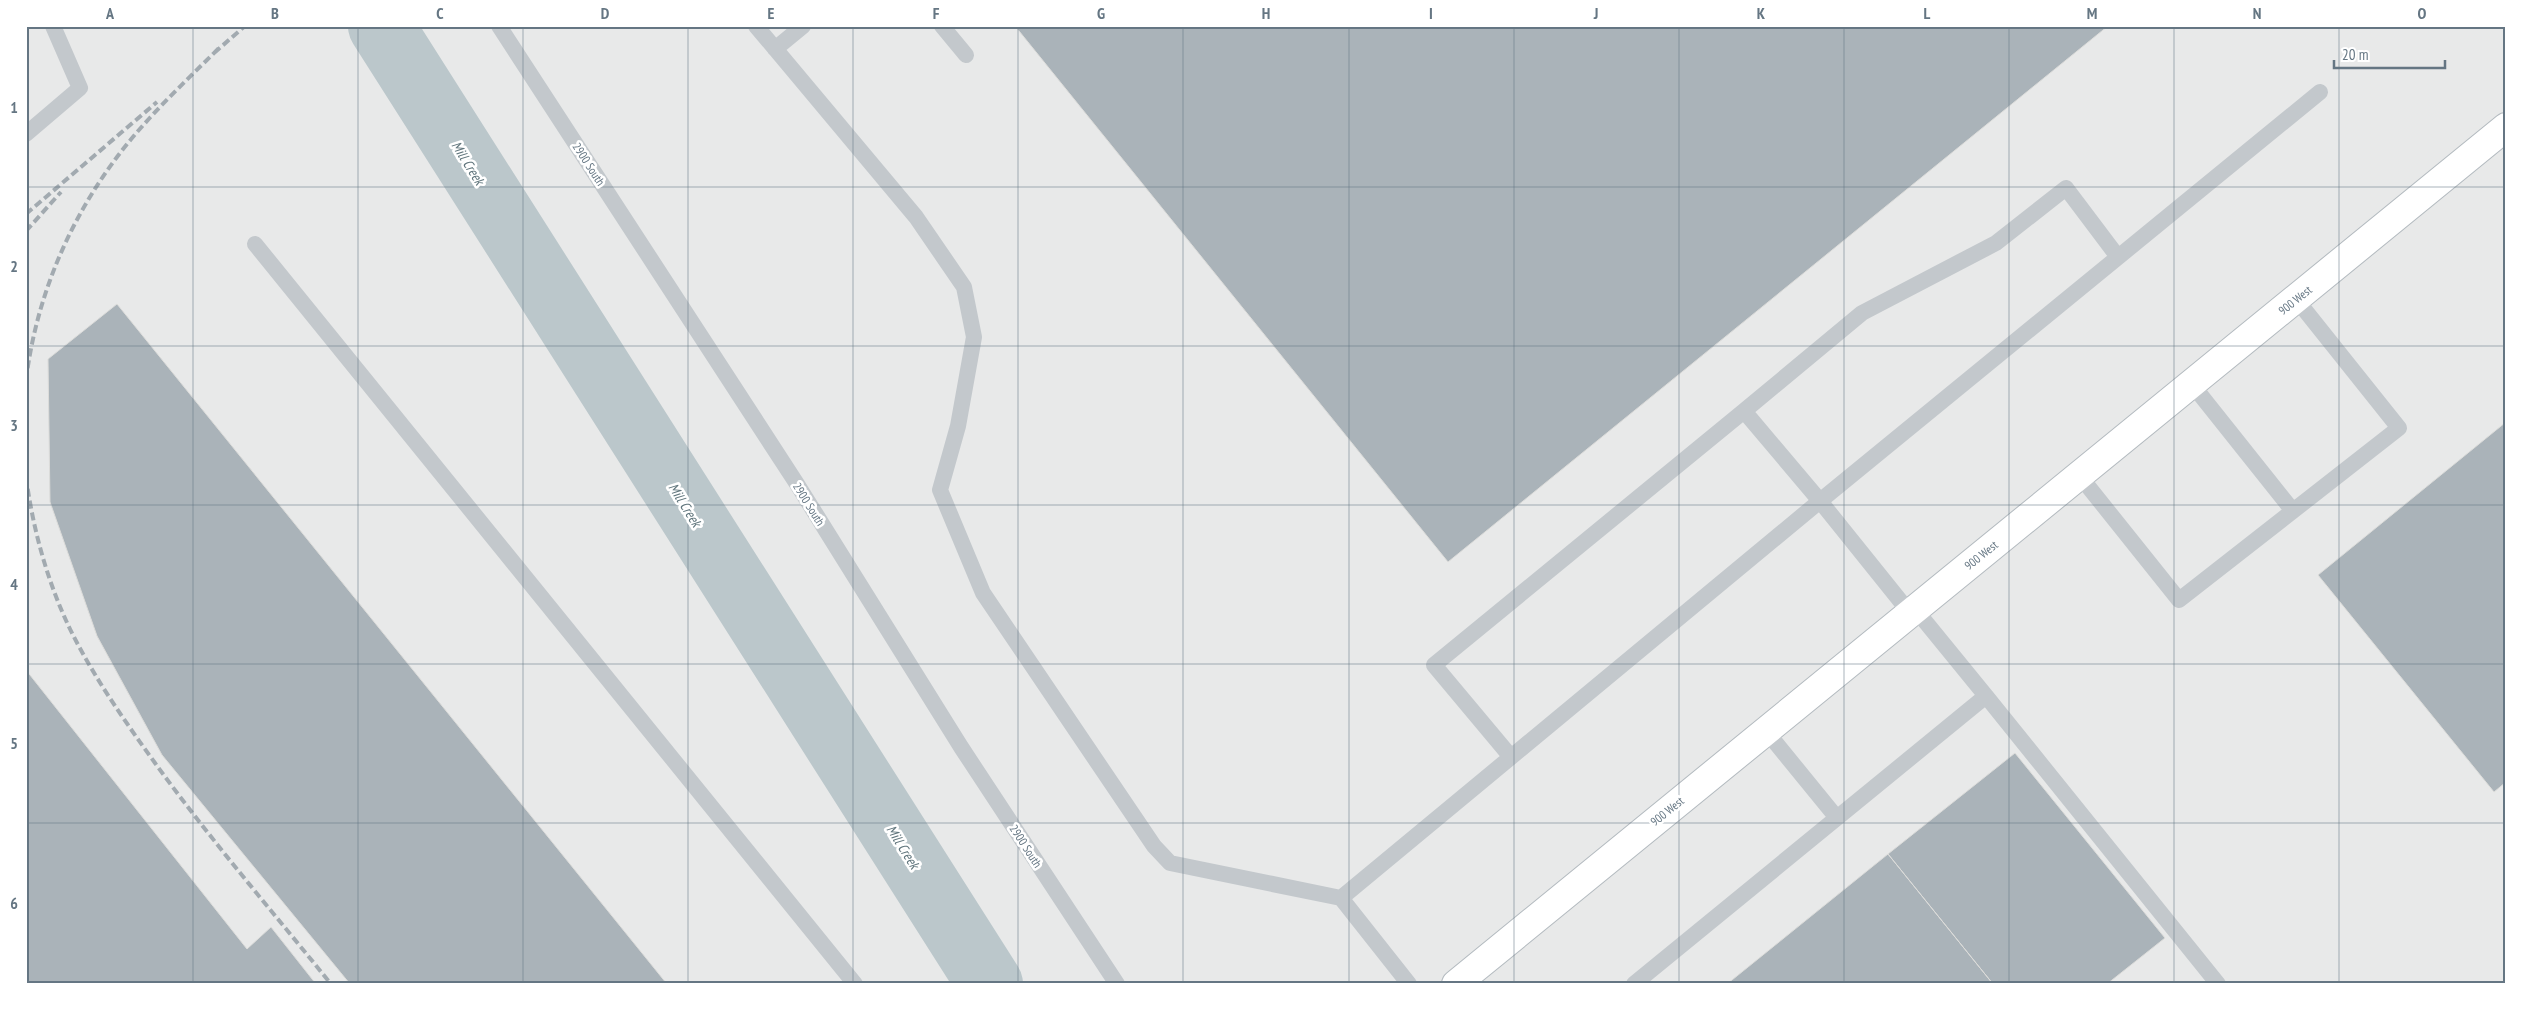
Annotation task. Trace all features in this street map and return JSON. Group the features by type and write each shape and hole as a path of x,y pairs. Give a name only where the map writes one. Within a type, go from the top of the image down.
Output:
{"main road":[{"name":"900 West","path":"1456,984 2506,127"}],"lane":[{"path":"26,134 80,88 53,26"},
{"name":"2900 South","path":"500,26 797,484 961,747 1117,984"},
{"path":"756,26 916,216 964,287 974,337 958,426 940,490 983,593 1154,846 1170,863 1341,898 1410,984"},
{"path":"775,49 802,26"},
{"path":"942,26 966,55"},
{"path":"1341,898 1820,501 2320,92"},
{"path":"1511,757 1434,665 1862,313 1996,243 2066,188 2118,257"},
{"path":"255,244 855,984"},
{"path":"2079,475 2179,600 2399,428 2296,299"},
{"path":"2192,383 2293,511"},
{"path":"1744,411 1986,696 2218,984"},
{"path":"1634,984 1986,696"},
{"path":"1766,731 1837,818"}],"shaded area":[{"path":"26,26 2506,26 2506,984 26,984"}],"building":[{"path":"1015,26 2108,26 1448,562"},
{"path":"117,304 667,984 350,984 162,755 97,636 50,502 48,359"},
{"path":"2506,422 2506,782 2494,792 2318,575"},
{"path":"26,670 247,949 271,927 316,984 26,984"},
{"path":"2015,753 2165,938 2107,984 1993,984 1888,854"},
{"path":"1888,854 1993,984 1727,984"}],"waterway":[{"name":"Mill Creek","path":"381,26 990,984"}],"railway":[{"path":"214,53 245,26"},
{"path":"26,380 31,350 46,291 69,235 99,182 141,128 219,48"},
{"path":"26,214 157,102"},
{"path":"26,231 61,192"},
{"path":"26,477 37,535 54,592 70,629 99,681 132,731 176,791 219,847 331,984"}]}
